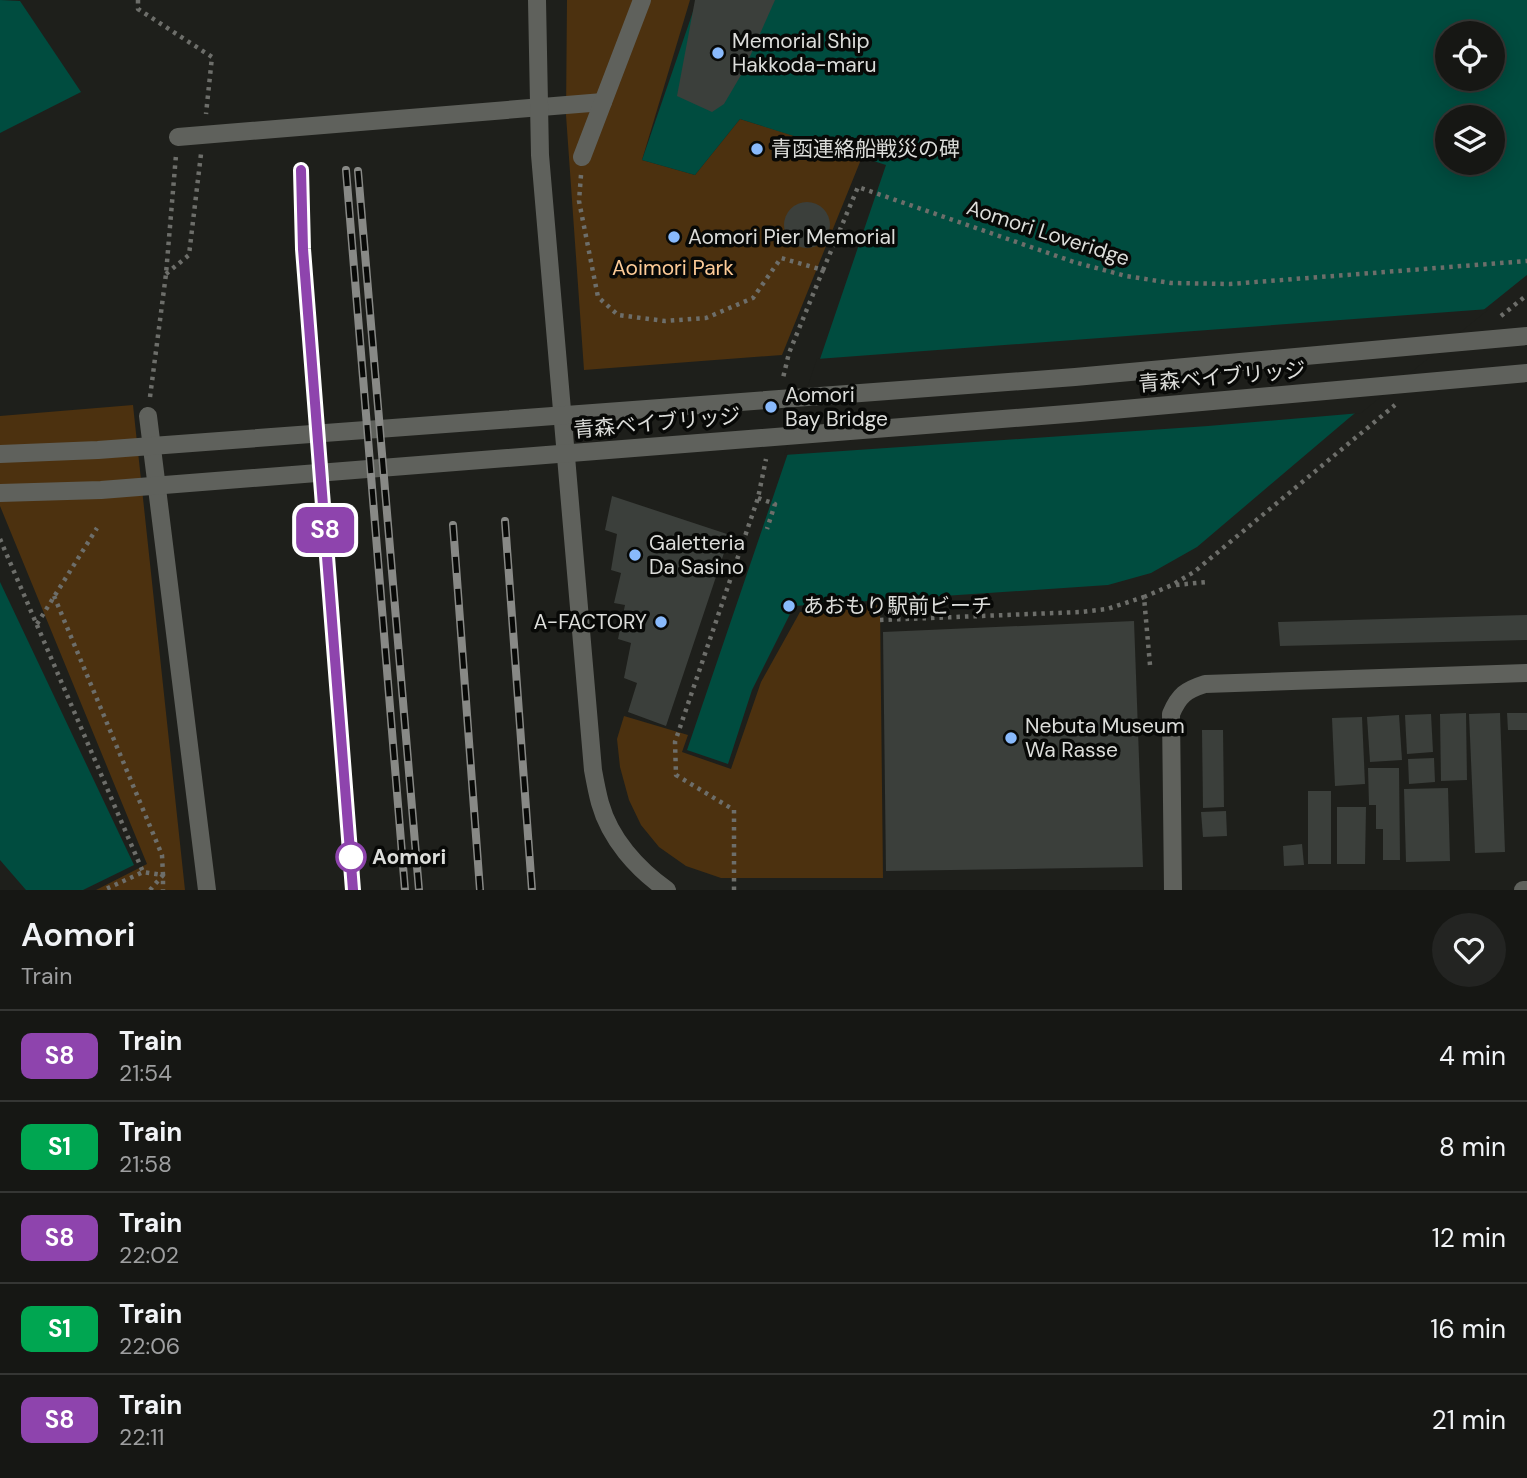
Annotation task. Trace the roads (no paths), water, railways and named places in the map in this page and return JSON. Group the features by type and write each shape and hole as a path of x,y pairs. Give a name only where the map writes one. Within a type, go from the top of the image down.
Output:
{"street":[{"path":"537,0 540,155 593,769 600,805 615,837 637,865 667,890"},
{"path":"582,157 642,0"},
{"path":"178,137 603,102"},
{"name":"青森ベイブリッジ","path":"0,454 98,450 1074,377 1527,336"},
{"name":"青森ベイブリッジ","path":"0,493 101,490 997,419 1527,373"},
{"path":"148,416 207,890"},
{"path":"1173,890 1171,714 1177,701 1189,689 1205,684 1527,673"}],"railway":[{"path":"301,170 303,249 353,890"},
{"path":"346,170 405,890"},
{"path":"358,171 419,890"},
{"path":"505,521 532,890"},
{"path":"453,525 480,890"}],"train":[{"name":"S8","path":"301,170 303,249 353,890"}],"place":[{"name":"Memorial Ship Hakkoda-maru","path":"718,53"},
{"name":"青函連絡船戦災の碑","path":"757,149"},
{"name":"Aomori Pier Memorial","path":"674,237"},
{"name":"Aomori Bay Bridge","path":"771,407"},
{"name":"Galetteria Da Sasino","path":"635,555"},
{"name":"あおもり駅前ビーチ","path":"789,606"},
{"name":"A-FACTORY","path":"661,622"},
{"name":"Nebuta Museum Wa Rasse","path":"1011,738"},
{"name":"Aomori","path":"351,857"}],"park label":[{"name":"Aoimori Park","path":"673,268"}]}
